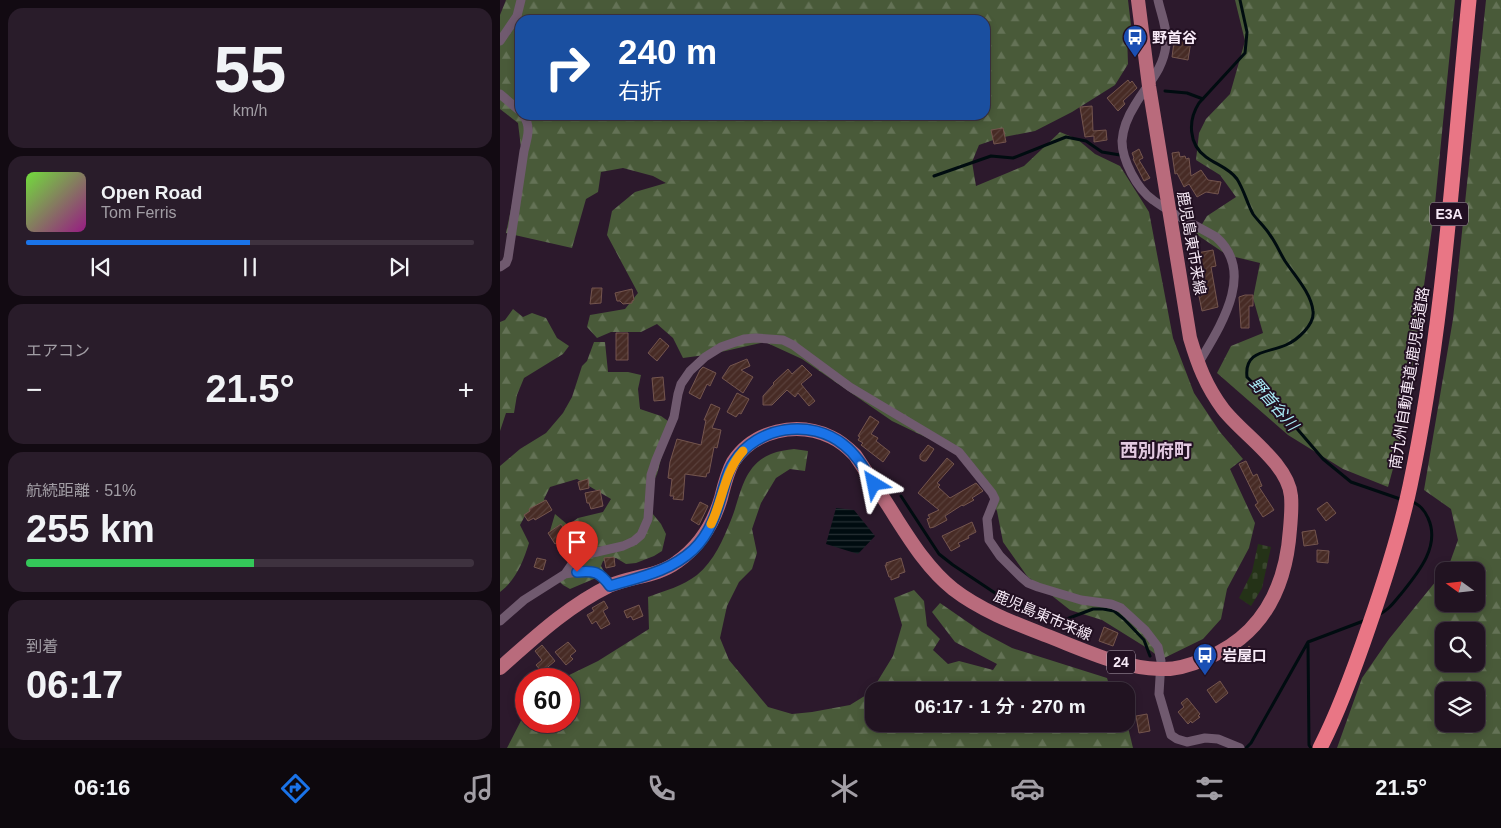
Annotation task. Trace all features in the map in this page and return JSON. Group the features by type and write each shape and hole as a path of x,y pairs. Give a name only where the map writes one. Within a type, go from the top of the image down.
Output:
{"highway":[{"name":"南九州自動車道;鹿児島道路","path":"1320,748 1357,661 1388,569 1409,488 1422,427 1440,295 1469,0"}],"main road":[{"name":"鹿児島東市来線","path":"500,668 562,615 610,586 664,570 676,564 693,550 706,534 716,515 728,474 734,462 752,443 767,435 795,428 808,429 833,437 855,456 917,549 952,588 970,601 1021,625 1093,654 1138,667 1160,669 1173,669 1216,655 1234,644 1248,632 1264,615 1277,590 1286,559 1290,535 1291,494 1284,475 1279,468 1224,410 1204,380 1198,364 1190,338 1149,86 1138,0"}],"street":[{"path":"517,15 521,0"},
{"path":"1158,0 1166,43 1164,58 1159,71 1140,96 1127,119 1122,143 1128,168 1142,190 1152,200 1216,237 1225,245 1231,256 1234,270 1228,309 1221,325 1198,364"},
{"path":"500,41 515,19"},
{"path":"500,94 515,107"},
{"path":"500,267 506,263 508,258 528,134 529,126 526,120"},
{"path":"500,621 524,600 564,574 572,564 588,554 623,546 641,535 648,519 651,475 674,416 681,384 690,371 721,347 744,339 783,340 850,387 959,452 995,499 988,519 987,528 990,540 1000,556 1028,583 1081,600 1111,604 1121,608 1145,630 1158,647 1162,661 1159,694 1171,735 1187,742 1205,738 1218,739 1240,748"},
{"path":"564,574 589,571 603,576 610,586"}],"green space":[{"path":"506,0 1128,0 1132,34 1127,35 1128,64 1115,85 1072,112 1035,131 999,138 979,145 972,162 976,186 1024,166 1060,132 1077,139 1095,154 1120,166 1149,212 1173,338 1194,393 1220,432 1243,459 1230,469 1255,523 1249,548 1227,589 1221,619 1203,639 1162,659 1102,620 1070,610 1027,576 1003,542 997,511 974,466 944,446 892,421 802,359 765,342 712,354 683,358 673,338 657,324 641,332 611,332 597,338 587,327 590,315 625,309 638,293 607,235 612,211 635,192 666,183 653,176 623,168 601,172 598,192 586,199 572,248 506,233 522,156 518,123 500,109 500,15"},
{"path":"1235,0 1455,0 1434,214 1404,428 1388,487 1343,469 1288,435 1217,373 1231,346 1263,333 1253,298 1260,263 1227,255 1196,234 1207,216 1236,197 1220,175 1196,160 1199,133 1206,119 1230,94 1245,41"},
{"path":"1486,0 1501,0 1501,748 1337,748 1362,678 1389,639 1435,582 1435,612 1485,612 1485,562 1450,562 1458,540 1451,509 1424,490 1453,319"},
{"path":"513,309 523,317 532,313 546,318 557,338 569,346 563,354 524,378 517,395 514,413 506,413 500,431 500,322 505,320"},
{"path":"594,342 605,342 608,372 628,372 641,375 638,389 640,409 661,416 668,421 666,441 657,474 648,494 648,508 661,524 666,534 662,551 636,563 626,564 616,558 603,561 601,566 606,575 570,589 563,585 559,581 578,556 570,534 550,531 555,514 568,525 578,518 603,512 611,499 577,479 550,487 544,499 550,511 526,514 520,525 529,543 527,550 515,576 500,592 500,466 520,449 546,433 563,413 572,397 582,366 587,361"},
{"path":"794,449 808,451 805,471 790,469 776,478 761,503 752,529 757,553 752,569 739,582 727,606 720,638 729,660 768,707 792,714 812,712 850,705 865,696 865,732 1129,732 1133,748 507,748 515,732 580,733 580,670 598,661 649,629 648,597 686,582 703,569 713,557 721,542 748,474 761,459 780,451"},
{"path":"1258,544 1271,547 1262,588 1251,606 1239,598 1252,572"},
{"path":"914,590 924,601 927,626 940,639 933,650 948,664 959,661 993,670 997,664 955,642 932,612 940,603 982,632 1012,648 1107,678 1108,682 877,682 893,656 902,625 894,598"}],"shaded area":[{"path":"836,508 854,510 875,536 858,554 826,544"}],"building":[{"path":"1177,39 1191,41 1188,60 1172,57 1174,42 1176,43"},
{"path":"1128,80 1130,83 1132,81 1137,88 1123,101 1125,104 1118,111 1107,98"},
{"path":"1092,106 1093,131 1106,130 1107,140 1094,142 1094,136 1085,137 1080,107"},
{"path":"1003,128 1006,142 994,144 991,130"},
{"path":"1139,149 1143,158 1139,160 1150,178 1144,181 1132,153"},
{"path":"1179,152 1180,157 1185,156 1186,159 1189,158 1191,176 1201,170 1208,180 1221,182 1218,194 1206,192 1197,197 1189,184 1184,187 1177,173 1175,174 1172,153"},
{"path":"1213,250 1216,266 1211,267 1218,307 1202,311 1198,291 1201,290 1197,268 1200,267 1197,253"},
{"path":"592,288 602,288 601,303 590,304"},
{"path":"632,289 634,300 632,303 623,304 617,301 615,293"},
{"path":"1253,295 1253,306 1249,306 1249,328 1241,328 1239,297"},
{"path":"616,333 628,333 628,360 616,360"},
{"path":"660,338 669,346 657,361 648,353"},
{"path":"747,359 750,366 741,370 753,377 743,393 722,378 730,366"},
{"path":"802,365 812,375 801,384 815,401 809,406 798,393 795,397 787,390 772,405 763,405 763,396 773,383 788,369 792,374"},
{"path":"703,367 716,373 710,386 707,384 700,399 689,393"},
{"path":"663,377 665,400 654,401 652,378"},
{"path":"737,393 749,399 741,414 739,413 736,417 727,412"},
{"path":"711,404 720,408 712,428 721,430 717,448 714,447 709,473 707,473 706,477 685,474 683,500 673,499 674,496 670,496 672,479 668,478 670,462 677,439 701,445 706,420 704,420"},
{"path":"870,416 879,422 871,434 878,438 876,441 890,452 883,462 861,445 863,443 858,440 860,437 858,436"},
{"path":"928,445 934,449 926,461 923,461 920,459 920,455"},
{"path":"947,458 954,464 937,483 940,485 938,487 950,498 976,483 983,491 972,498 974,500 945,516 947,520 930,528 927,519 930,518 928,515 939,510 918,493"},
{"path":"1246,461 1253,476 1257,474 1262,486 1259,487 1274,510 1263,517 1255,505 1258,503 1239,464"},
{"path":"588,479 589,488 580,490 578,482"},
{"path":"600,490 603,506 591,509 589,503 587,503 585,493"},
{"path":"546,500 552,510 535,520 534,518 528,521 524,515 530,511 529,509"},
{"path":"700,502 708,506 699,525 691,520"},
{"path":"1327,502 1336,513 1326,521 1317,509"},
{"path":"972,522 976,532 958,543 960,546 951,551 942,536"},
{"path":"561,524 568,536 555,544 548,533"},
{"path":"1315,530 1318,544 1304,546 1302,532"},
{"path":"1317,550 1329,551 1328,563 1317,562"},
{"path":"614,557 615,566 606,568 604,558"},
{"path":"537,558 546,560 543,570 534,567"},
{"path":"901,558 905,572 891,580 885,565"},
{"path":"604,601 608,608 603,611 610,624 601,629 596,621 592,624 587,615 594,611 592,608"},
{"path":"639,605 643,616 633,620 631,616 627,618 624,611"},
{"path":"1104,627 1118,633 1113,646 1099,641"},
{"path":"568,642 576,651 570,656 573,659 566,665 555,652"},
{"path":"542,645 555,661 547,668 539,668 536,665 542,660 535,651"},
{"path":"1249,646 1257,653 1248,663 1240,655"},
{"path":"1220,681 1228,693 1216,703 1207,690"},
{"path":"1187,698 1200,714 1198,716 1200,717 1188,724 1178,712 1184,707 1181,703"},
{"path":"1147,714 1150,731 1139,733 1136,716"}],"waterway":[{"name":"野首谷川","path":"1240,0 1247,32 1245,53 1199,103 1193,117 1193,139 1200,152 1230,172 1237,179 1253,214 1266,229 1306,291 1313,311 1308,327 1295,340 1253,357 1247,368 1247,377 1293,424 1323,459 1351,482 1403,500"},
{"path":"1165,91 1187,93 1203,99"},
{"path":"934,176 991,156 1013,158 1066,137 1086,141 1102,152 1120,155"},
{"path":"901,496 939,554 998,595 1048,618 1064,620 1093,609 1114,611 1144,640 1150,656"},
{"name":"野首谷川","path":"1378,615 1391,606 1408,586 1426,559 1430,549 1432,539 1428,518 1422,508 1412,502"},
{"name":"野首谷川","path":"1246,748 1251,743 1308,642 1366,620"},
{"path":"1308,644 1309,745 1311,748"}],"slow traffic":[{"path":"711,524 716,515 728,474 734,462 743,451"}],"place":[{"name":"野首谷","path":"1135,58"},
{"name":"岩屋口","path":"1205,676"}],"district":[{"name":"西別府町","path":"1156,451"}],"route":[{"path":"577,572 589,571 596,573 603,576 610,586 664,570 676,564 693,550 710,528 716,515 728,474 734,462 752,443 782,430 808,429 833,437 855,456 874,484"}]}
